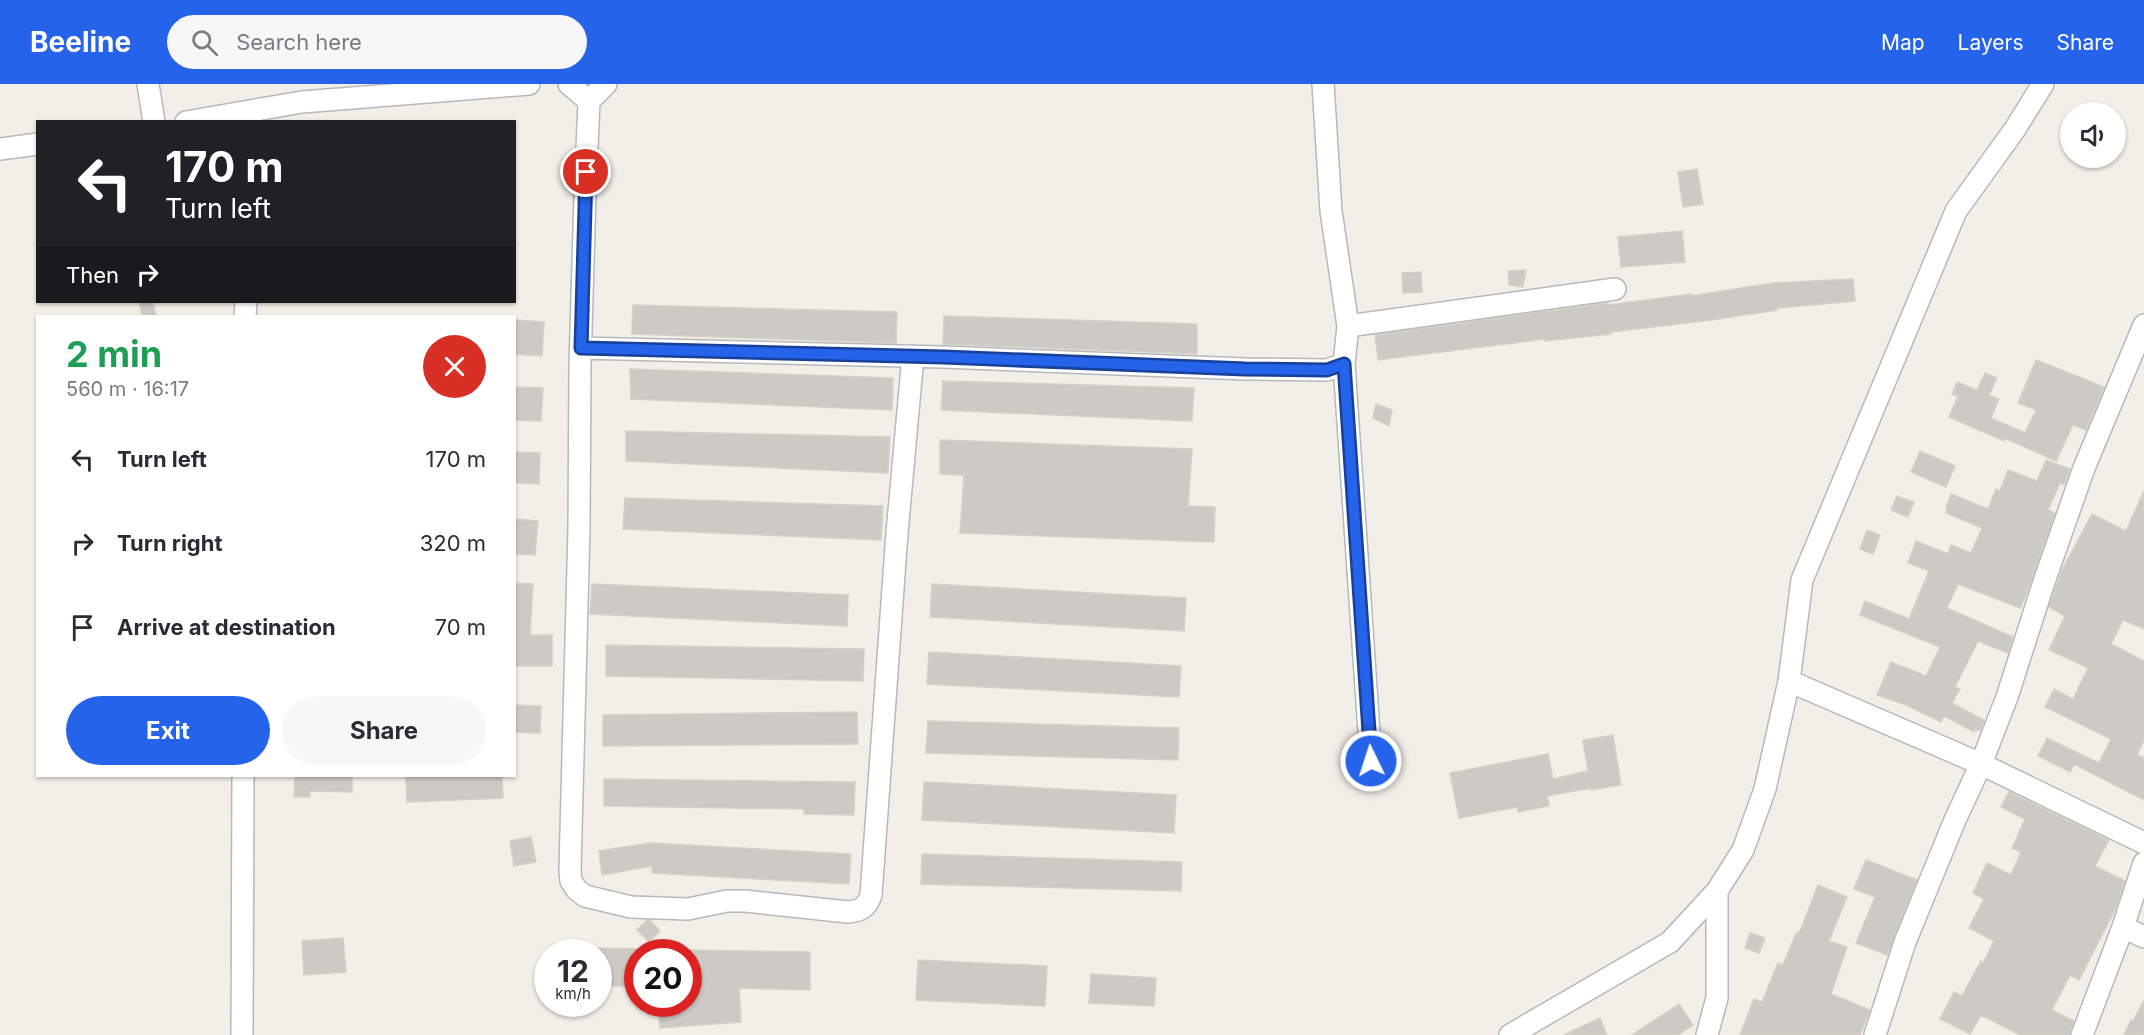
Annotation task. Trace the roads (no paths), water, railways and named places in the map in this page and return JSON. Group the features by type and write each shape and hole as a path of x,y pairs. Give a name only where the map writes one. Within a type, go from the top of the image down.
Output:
{"street":[{"path":"148,84 154,120"},
{"path":"206,120 529,84"},
{"path":"569,84 589,101"},
{"path":"606,84 589,101 581,348 570,870 571,881 585,896 631,907 673,909 727,901 745,901 848,912 859,911 868,904 871,895 897,532 913,356"},
{"path":"1323,84 1331,211 1348,326 1344,364 1371,761"},
{"path":"1510,1035 1670,942 1716,891 1743,850 1765,789 1789,681 1802,580 1956,211 2015,129 2043,84"},
{"path":"0,149 36,144"},
{"path":"1348,326 1615,289"},
{"path":"1875,1035 1905,942 2007,697 2084,468 2144,325"},
{"path":"581,348 913,356 1245,369 1327,370 1344,364"},
{"path":"1789,681 1981,764 2144,843"},
{"path":"242,1035 243,777"},
{"path":"2082,1035 2123,927 2144,863"},
{"path":"1707,1035 1717,998 1716,891"},
{"path":"2123,927 2144,937"}]}
